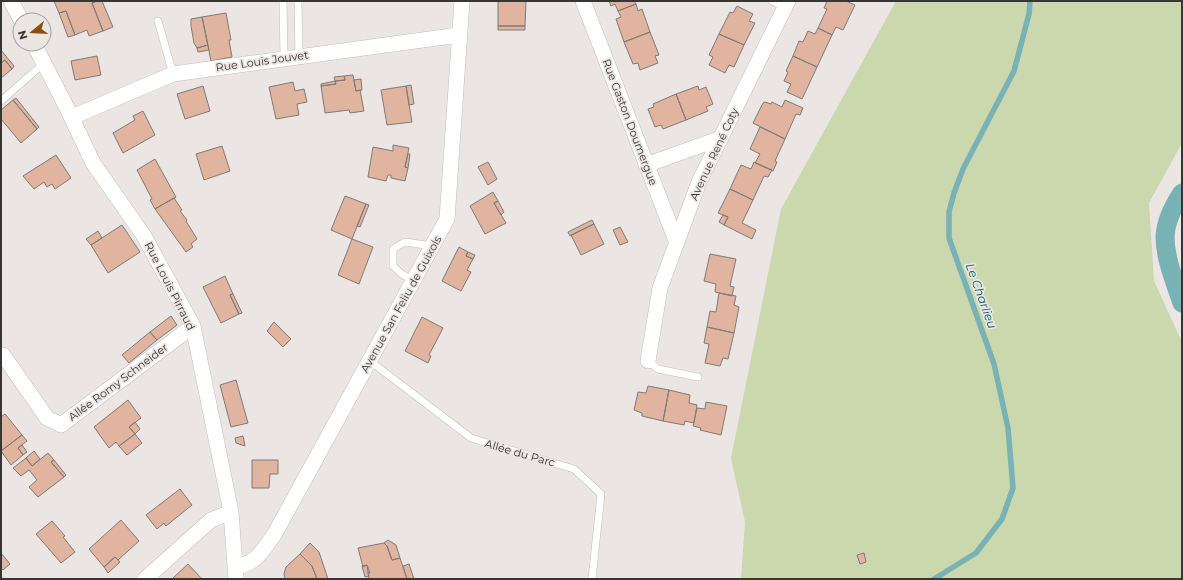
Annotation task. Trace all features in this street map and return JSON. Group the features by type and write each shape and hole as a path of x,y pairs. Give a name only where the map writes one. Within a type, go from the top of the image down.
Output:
{"street":[{"path":"11,1 17,12"},
{"name":"Avenue San Feliu de Guixols","path":"236,573 256,559 274,535 447,219 462,1"},
{"name":"Rue Gaston Doumergue","path":"583,1 676,243"},
{"name":"Avenue René Coty","path":"648,361 660,288 676,243 699,182 721,138 781,3"},
{"name":"Rue Louis Jouvet","path":"72,117 173,74 459,34"},
{"name":"Rue Louis Pirraud","path":"38,52 72,117 93,162 144,236 193,326 231,512 236,573"},
{"path":"646,165 721,138"},
{"name":"Allée Romy Schneider","path":"1,355 47,418 61,425 193,326"},
{"path":"145,579 211,520 231,512"}],"lane":[{"path":"283,1 284,58"},
{"path":"298,1 299,56"},
{"path":"158,21 173,74"},
{"path":"1,101 44,63"},
{"path":"414,280 404,275 393,266 393,249 405,242 433,246"},
{"name":"Allée du Parc","path":"370,361 471,438 574,469 601,494 592,579"},
{"path":"648,361 658,369 698,377"}],"green space":[{"path":"896,1 1182,1 1182,143 1149,203 1154,281 1182,342 1182,579 741,579 745,522 731,458 781,209"}],"building":[{"path":"54,1 97,1 92,3 103,31 89,36 87,30 75,35 66,11 59,13"},
{"path":"102,1 113,27 103,31 92,3"},
{"path":"498,1 526,1 525,26 498,26"},
{"path":"609,1 634,1 636,4 618,11 615,4 611,6"},
{"path":"827,1 846,1 855,5 843,30 836,27 832,35 818,28 827,9 824,8"},
{"path":"636,4 638,11 642,9 650,32 624,42 616,19 621,17 618,11"},
{"path":"737,6 753,14 749,21 755,23 744,45 719,34 730,12 733,13"},
{"path":"66,11 75,35 68,37 59,13"},
{"path":"226,13 231,40 229,40 232,57 211,61 202,17"},
{"path":"202,17 208,45 197,48 194,43 191,19"},
{"path":"498,26 525,26 525,30 498,30"},
{"path":"818,28 832,35 817,67 793,56 799,41 803,42 808,31 815,34"},
{"path":"650,32 659,55 655,56 658,63 640,70 638,63 633,64 624,42"},
{"path":"719,34 744,45 734,67 729,65 725,73 709,65 713,57 709,55"},
{"path":"208,45 209,50 198,52 197,48"},
{"path":"1,50 14,66 12,69 5,60 1,63"},
{"path":"97,56 101,75 75,80 71,61"},
{"path":"793,56 817,67 802,99 787,92 791,84 784,81 788,72 786,71"},
{"path":"5,60 12,69 1,78 1,63"},
{"path":"353,75 356,91 360,90 364,111 350,113 349,110 325,113 321,86 336,84 335,81 345,80 344,76"},
{"path":"344,76 345,80 335,81 334,77"},
{"path":"361,79 362,90 356,91 354,80"},
{"path":"335,81 336,84 321,86 321,84"},
{"path":"293,82 295,91 304,89 307,102 297,104 299,115 276,119 269,87"},
{"path":"411,85 414,104 409,105 406,86"},
{"path":"203,86 210,111 185,119 177,94"},
{"path":"406,86 412,122 387,125 381,90"},
{"path":"698,86 699,90 706,87 713,104 706,107 708,111 686,120 676,94"},
{"path":"676,94 686,120 663,129 661,125 655,127 648,109 654,107 653,104"},
{"path":"16,98 39,127 37,129 13,100"},
{"path":"13,100 37,129 21,143 1,119 1,110"},
{"path":"785,100 803,108 800,115 796,114 785,139 753,123 763,103 765,102 771,104 772,102 782,107"},
{"path":"143,111 155,135 123,153 113,133 135,120 133,116"},
{"path":"760,127 785,139 775,161 777,162 773,171 755,163 760,154 750,149"},
{"path":"393,145 409,148 405,167 408,168 405,181 391,178 391,175 388,175 386,181 368,177 373,147 393,151"},
{"path":"222,146 230,171 204,180 196,154"},
{"path":"408,154 410,154 408,168 405,167"},
{"path":"56,155 71,178 55,189 52,184 47,187 44,182 34,189 23,176"},
{"path":"155,159 176,197 155,209 150,200 152,199 137,170"},
{"path":"488,162 497,179 488,185 478,167"},
{"path":"754,162 772,170 768,177 764,176 753,200 730,189 741,165 751,169"},
{"path":"730,189 753,200 742,223 756,230 752,239 724,225 728,217 718,213"},
{"path":"493,192 498,201 494,203 506,223 485,234 470,206"},
{"path":"345,196 366,204 352,239 331,230"},
{"path":"174,198 197,239 191,244 193,247 186,252 155,209"},
{"path":"498,201 504,212 501,215 494,203"},
{"path":"366,204 369,205 360,227 357,226"},
{"path":"723,215 728,217 724,225 719,222"},
{"path":"592,220 594,224 570,236 568,232"},
{"path":"594,224 604,244 581,255 571,235"},
{"path":"122,225 140,252 108,273 91,245"},
{"path":"620,227 628,242 620,245 613,230"},
{"path":"98,231 102,238 91,245 86,239"},
{"path":"352,239 373,247 359,284 338,275"},
{"path":"459,247 468,252 466,256 473,259 467,270 471,272 461,291 442,281"},
{"path":"468,252 475,255 473,259 466,256"},
{"path":"710,254 736,259 730,286 734,287 732,296 715,292 716,284 704,281"},
{"path":"225,276 233,294 230,295 239,314 221,323 203,287"},
{"path":"719,293 736,296 734,305 739,307 734,333 707,327 710,311 716,312"},
{"path":"233,294 242,313 239,314 230,295"},
{"path":"171,316 177,325 157,340 150,332"},
{"path":"422,317 443,328 429,355 431,356 428,363 405,351"},
{"path":"274,322 291,339 283,347 267,331"},
{"path":"707,327 734,333 728,359 723,358 720,366 705,363 709,344 704,343"},
{"path":"150,332 157,340 129,363 122,355"},
{"path":"236,380 248,423 231,427 220,385"},
{"path":"648,386 669,390 663,421 642,416 642,413 634,410 638,392 646,393"},
{"path":"669,390 690,395 689,403 697,405 694,423 685,421 684,425 663,421"},
{"path":"128,400 141,418 129,427 135,434 119,446 116,442 109,448 94,427"},
{"path":"706,402 727,406 721,435 700,430 701,428 693,426 697,408 705,409"},
{"path":"5,414 22,435 1,451 1,417"},
{"path":"135,422 140,429 135,434 129,427"},
{"path":"135,434 142,443 127,455 119,446"},
{"path":"22,435 27,441 18,448 23,455 11,465 1,451"},
{"path":"243,436 245,446 236,443 235,438"},
{"path":"22,445 27,452 23,455 18,448"},
{"path":"34,451 40,459 32,466 26,458"},
{"path":"48,453 54,460 51,462 64,477 38,497 29,487 37,480 29,470 21,476 13,468 26,458 32,466"},
{"path":"54,460 66,475 64,477 51,462"},
{"path":"252,460 278,460 278,474 270,474 269,488 252,488"},
{"path":"180,489 192,505 166,526 164,523 157,529 146,515"},
{"path":"121,520 139,541 118,560 115,557 104,567 89,549"},
{"path":"52,521 65,536 63,537 75,552 61,563 36,534"},
{"path":"388,540 396,545 400,558 392,560 387,546 384,543"},
{"path":"310,543 319,552 328,579 317,579 312,566 300,554"},
{"path":"384,543 387,546 392,560 400,558 407,579 369,579 367,565 363,567 358,548"},
{"path":"1,553 10,564 3,570 1,568"},
{"path":"864,553 866,562 860,564 857,555"},
{"path":"300,554 312,566 317,579 285,579 284,574 286,567"},
{"path":"115,557 120,562 108,573 104,567"},
{"path":"188,564 202,579 172,579"},
{"path":"409,564 414,579 407,579 403,566"},
{"path":"367,565 370,573 368,573 369,576 365,577 362,566"}],"waterway":[{"name":"Le Charlieu","path":"934,579 976,553 1002,519 1013,488 1008,428 994,364 949,238 949,212 963,169 1014,71 1029,14 1030,1"},
{"path":"1182,193 1171,213 1165,236 1165,245 1169,262 1182,303"}]}
